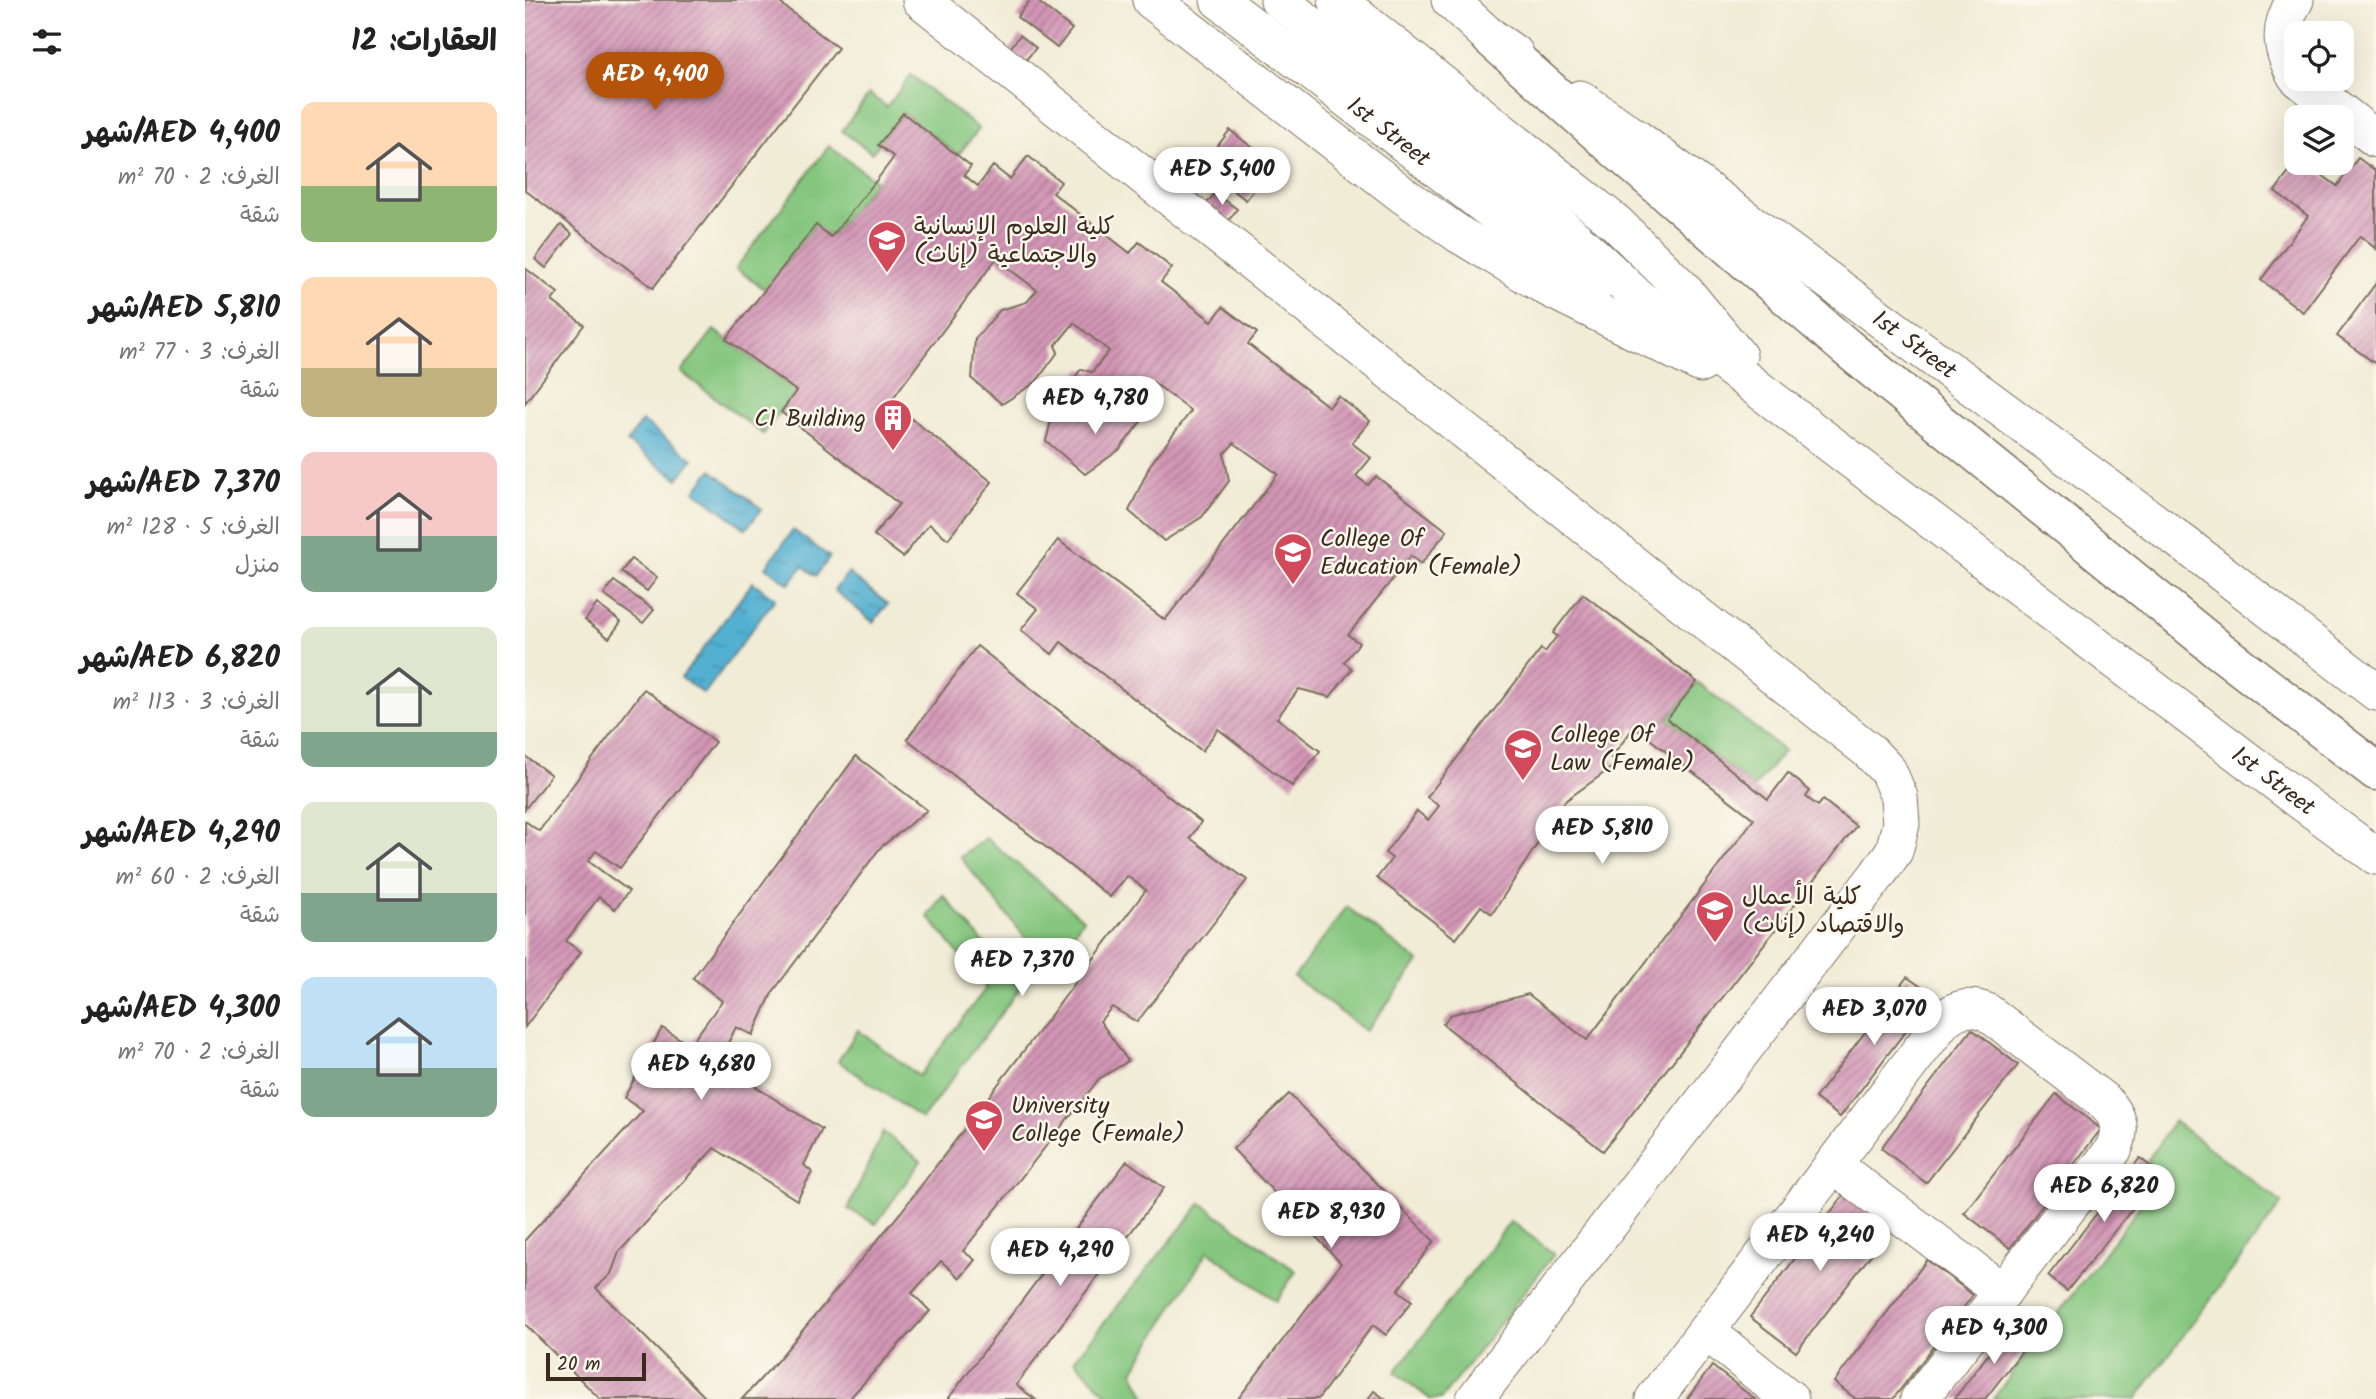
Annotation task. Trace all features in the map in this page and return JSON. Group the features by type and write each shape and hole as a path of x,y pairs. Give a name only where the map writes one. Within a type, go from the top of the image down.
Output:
{"highway":[{"path":"1490,37 1846,346 2220,650 2376,772"}],"street":[{"path":"921,0 1869,751 1888,771 1899,797 1901,824 1894,851 1878,874 1475,1399"},
{"path":"1151,0 1402,195 1460,235 1548,288 1619,325 1725,376 1760,388"},
{"name":"1st Street","path":"1219,0 1534,243 1586,274 1637,297"},
{"name":"1st Street","path":"1279,0 1498,173 1601,261 1637,297 2376,856"},
{"path":"1337,0 1579,192 1625,232 1682,288 1738,356 1760,388"},
{"name":"1st Street","path":"1450,0 1490,37 1636,138 2187,546 2376,692"},
{"path":"2286,21 2295,0"},
{"path":"2316,91 2376,139"},
{"path":"1654,1399 1949,1015 1967,1008 1987,1012 2105,1102 2114,1111 2120,1131 2113,1150 1919,1399"},
{"path":"1833,1165 2003,1292"},
{"path":"1706,1331 1790,1399"}],"green space":[{"path":"911,75 979,129 958,155 903,113 872,153 842,131 869,94 887,107"},
{"path":"829,146 876,181 831,237 815,226 765,290 736,268"},
{"path":"714,330 796,391 763,434 681,372"},
{"path":"1697,682 1784,751 1754,788 1667,719"},
{"path":"986,838 1083,919 1050,968 960,857"},
{"path":"943,895 1021,987 922,1119 838,1061 858,1030 919,1076 986,988 928,916"},
{"path":"1347,907 1419,962 1366,1031 1294,977"},
{"path":"2174,1121 2282,1203 2136,1399 1993,1399 2164,1174 2147,1161"},
{"path":"883,1132 921,1161 876,1224 848,1209"},
{"path":"1201,1203 1296,1271 1276,1301 1208,1251 1133,1371 1147,1399 1111,1399 1074,1360"},
{"path":"1511,1221 1554,1254 1441,1399 1430,1399 1395,1372"}],"water":[{"path":"642,421 693,459 678,479 627,442"},
{"path":"711,470 762,509 746,529 695,491"},
{"path":"793,530 830,557 816,576 803,566 789,584 766,567"},
{"path":"848,573 888,604 873,622 834,590"},
{"path":"753,582 775,599 704,694 681,678"}],"building":[{"path":"525,0 776,0 838,48 653,288 525,190"},
{"path":"1030,0 1036,0 1072,29 1057,48 1017,17"},
{"path":"1020,35 1036,48 1024,62 1009,50"},
{"name":"C1 Building","path":"903,113 971,166 964,175 978,186 993,166 1010,179 1028,156 1061,182 1053,193 1130,253 1139,242 1172,268 1161,282 1212,321 1223,307 1257,333 1248,344 1329,407 1338,396 1370,421 1352,443 1371,458 1356,476 1368,485 1376,476 1447,531 1421,564 1411,556 1348,635 1359,643 1344,662 1352,669 1330,697 1299,689 1277,718 1320,751 1292,786 1218,729 1202,751 1061,642 1052,654 1021,630 1038,609 1017,593 1058,540 1165,620 1278,474 1234,443 1224,454 1229,481 1202,517 1164,541 1129,511 1150,465 1191,411 1153,382 1137,389 1145,416 1119,450 1085,474 1046,441 1055,405 1081,369 1092,372 1109,351 1074,323 1055,346 1058,352 1036,382 1002,404 972,379 975,339 1000,310 1027,302 1037,290 996,259 890,402 992,482 948,539 929,524 903,557 874,535 899,504 781,412 796,391 726,339 816,225 831,237 876,181 894,157 878,145"},
{"path":"1230,130 1274,165 1246,200 1202,166"},
{"path":"2358,158 2376,171 2376,249 2360,236 2303,312 2261,280 2308,216 2275,191 2287,175 2322,175 2337,186 2345,175 2354,175 2354,163"},
{"path":"1194,177 1203,184 1194,195 1185,188"},
{"path":"1215,193 1237,209 1228,221 1206,204"},
{"path":"561,225 572,234 546,268 535,259"},
{"path":"525,268 558,293 552,301 584,325 525,403"},
{"path":"2376,283 2376,364 2337,336"},
{"path":"631,559 657,578 647,591 621,572"},
{"path":"614,581 654,610 643,623 604,595"},
{"path":"1583,594 1697,682 1667,719 1768,799 1788,773 1810,791 1806,797 1818,806 1823,800 1856,826 1603,1151 1443,1024 1450,1015 1528,994 1587,1040 1754,819 1634,727 1611,758 1618,763 1565,801 1492,914 1481,906 1456,939 1377,878 1392,858 1385,853 1417,811 1428,820 1439,806 1427,797 1541,649 1545,652 1557,636 1553,633"},
{"path":"597,604 621,622 609,638 585,620"},
{"path":"977,646 1201,822 1190,838 1247,880 1137,1022 1112,1007 1100,1021 1128,1061 1099,1079 963,1251 975,1260 960,1278 941,1261 912,1293 930,1311 849,1399 742,1399 778,1360 901,1212 1146,890 1127,876 1110,897 907,739"},
{"path":"644,689 715,742 620,868 596,851 588,861 629,891 615,909 599,897 566,941 581,952 525,1027 525,821 539,831"},
{"path":"525,756 551,775 525,809"},
{"path":"856,756 927,810 880,848 772,993 753,1035 736,1027 718,1063 822,1129 804,1165 812,1172 797,1200 714,1148 619,1252 611,1274 596,1288 707,1399 600,1399 525,1324 525,1240 643,1111 624,1098 662,1028 690,1045 722,1001 693,978"},
{"path":"1907,977 1933,995 1840,1117 1815,1098"},
{"path":"1972,1029 2018,1065 1926,1183 1881,1148"},
{"path":"1289,1094 1434,1241 1398,1290 1412,1301 1386,1335 1373,1325 1318,1399 1238,1399 1341,1263 1233,1149"},
{"path":"2056,1094 2101,1129 2010,1248 1964,1213"},
{"path":"2140,1158 2160,1174 2067,1291 2048,1276"},
{"path":"1127,1161 1164,1188 1016,1385 1035,1399 948,1399"},
{"path":"1844,1195 1890,1230 1796,1352 1750,1317"},
{"path":"1927,1260 1973,1295 1893,1399 1856,1399 1834,1382"},
{"path":"2010,1326 2030,1341 1985,1399 1954,1399"},
{"path":"1712,1366 1755,1399 1687,1399"},
{"path":"1374,1391 1385,1399 1368,1399"}],"place":[{"name":"كلية العلوم الإنسانية والاجتماعية (إناث)","path":"887,274"},
{"name":"C1 Building","path":"893,452"},
{"name":"College Of Education (Female)","path":"1293,586"},
{"name":"College Of Law (Female)","path":"1523,782"},
{"name":"كلية الأعمال والاقتصاد (إناث)","path":"1715,944"},
{"name":"University College (Female)","path":"984,1153"}]}
